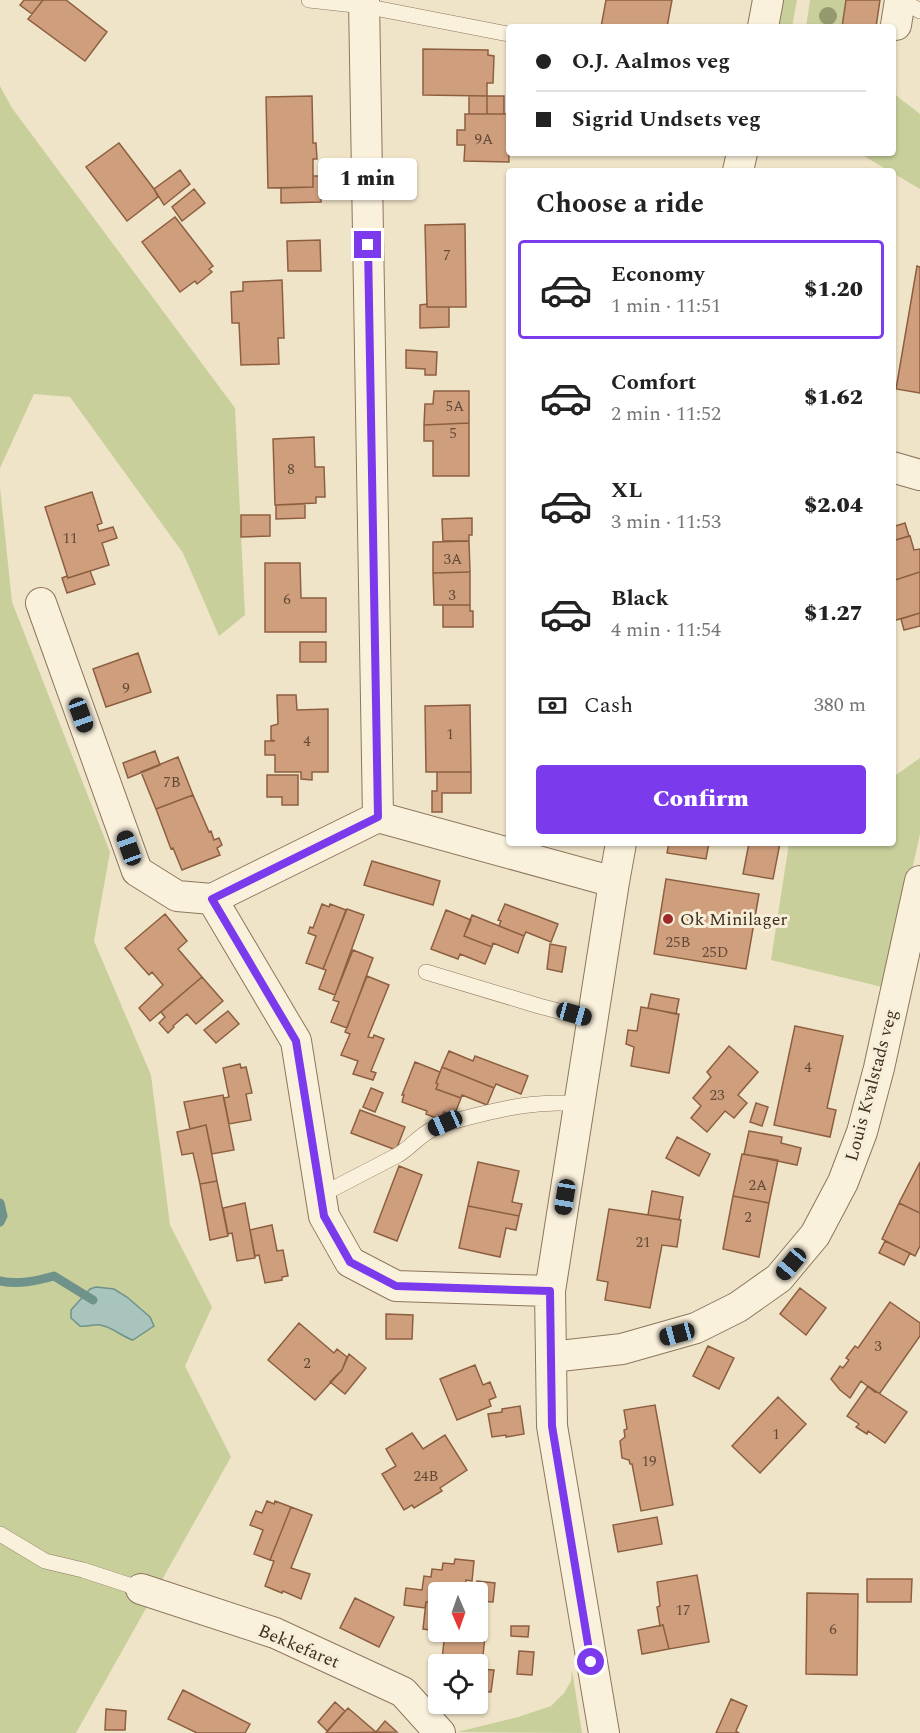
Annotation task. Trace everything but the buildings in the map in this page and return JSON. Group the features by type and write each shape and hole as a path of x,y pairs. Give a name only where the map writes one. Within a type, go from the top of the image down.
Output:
{"street":[{"path":"764,24 768,0"},
{"path":"364,3 378,817"},
{"path":"896,467 920,475"},
{"path":"41,603 137,871 177,896 212,899 378,817 614,882"},
{"path":"604,1733 552,1426 550,1291 620,846"},
{"name":"Louis Kvalstads veg","path":"551,1357 622,1349 696,1328 738,1308 779,1278 815,1235 843,1182 862,1132 879,1068 920,881"},
{"path":"212,899 296,1041 324,1216 350,1262 396,1286 550,1291"},
{"name":"Bekkefaret","path":"141,1589 275,1633 403,1692 440,1733"}],"lane":[{"path":"309,0 364,3 506,34"},
{"path":"426,972 593,1020"},
{"path":"321,1195 407,1150 429,1130 445,1123 517,1106 560,1102 579,1104"},
{"path":"0,1534 45,1561 83,1570 141,1589"}],"green space":[{"path":"783,0 797,0 793,24 779,24"},
{"path":"810,0 846,0 842,24 806,24"},
{"path":"0,86 12,108 235,408 245,615 219,636 183,553 70,397 34,394 0,468"},
{"path":"896,95 920,114 920,189 896,175 896,168 884,168 864,156 896,156"},
{"path":"0,487 12,602 110,852 94,941 151,1075 170,1225 212,1307 185,1366 231,1457 76,1733 0,1733"},
{"path":"920,758 920,834 886,988 771,960 789,846 896,846 896,775"},
{"path":"572,1670 582,1733 457,1732 518,1717 551,1706 564,1693 571,1681"}],"water":[{"path":"96,1287 114,1289 127,1297 150,1317 154,1326 133,1340 105,1326 80,1326 71,1318 71,1310 90,1289"}],"waterway":[{"path":"0,1203 3,1216 0,1222"},
{"path":"0,1281 27,1282 54,1276 93,1300"}],"place":[{"name":"Ok Minilager","path":"668,919"}],"route":[{"path":"368,245 378,817 212,899 296,1041 324,1216 350,1262 396,1286 550,1291 552,1426 591,1662"}]}
